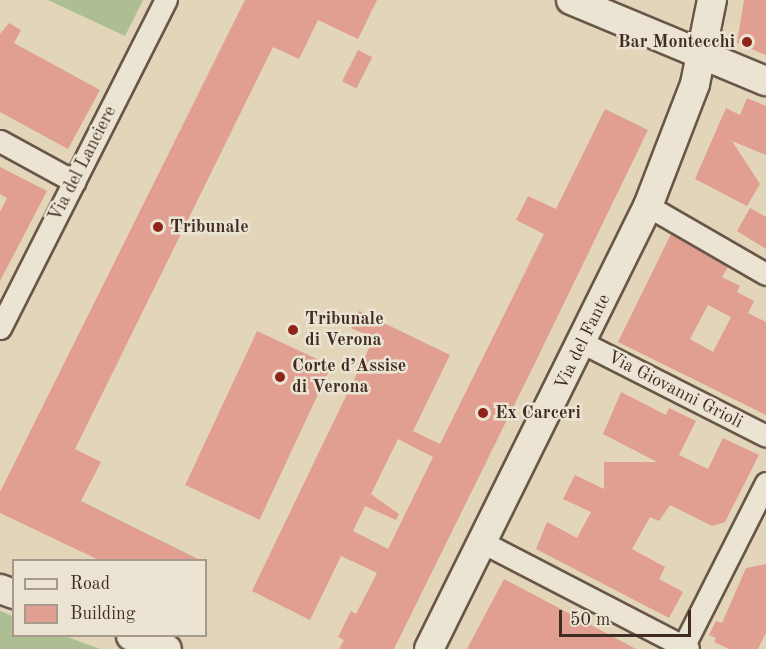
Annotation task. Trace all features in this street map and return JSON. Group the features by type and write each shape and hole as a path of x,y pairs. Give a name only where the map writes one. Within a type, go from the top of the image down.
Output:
{"street":[{"name":"Via del Lanciere","path":"0,327 166,0"},
{"path":"571,0 701,57 766,81"},
{"name":"Via del Fante","path":"429,649 583,343 648,206 701,57 712,0"},
{"path":"0,141 75,182"},
{"path":"648,206 766,274"},
{"name":"Via Giovanni Grioli","path":"583,343 766,436"},
{"path":"482,542 684,648 766,483"},
{"name":"Via del Fante","path":"435,649 445,619"},
{"path":"133,637 167,649"}],"green space":[{"path":"48,0 143,0 125,36"},
{"path":"0,611 12,616 12,637 68,637 100,649 0,649"}],"building":[{"name":"Tribunale","path":"245,0 377,0 358,39 318,20 299,59 273,47 75,449 101,462 81,501 198,559 97,559 0,513 0,492"},
{"path":"744,0 766,0 766,55 737,43"},
{"path":"9,23 21,30 14,43 100,90 68,149 0,112 0,34"},
{"path":"358,50 372,57 356,88 342,81"},
{"path":"747,98 766,106 766,155 732,141 760,184 747,206 695,179 726,108 740,115"},
{"path":"605,109 648,130 394,649 339,649 344,640 338,637 351,611 356,614 377,573 341,556 310,620 252,591 374,338 351,328 359,311 450,355 413,431 440,444 544,234 516,220 528,196 556,209","holes":["398,439 433,457 388,549 353,531 365,506 396,520 399,514 371,494"]},
{"path":"0,167 47,191 0,281 0,212 7,198 0,194"},
{"path":"750,208 766,217 766,249 737,231"},
{"path":"671,234 728,267 722,277 740,286 737,292 754,301 748,313 766,322 766,415 618,342","holes":["708,305 731,317 713,352 690,339"]},
{"path":"257,331 331,366 259,520 185,485"},
{"path":"621,392 666,415 669,408 696,421 679,455 708,469 723,438 759,455 725,522 712,526 670,505 659,521 650,517 632,549 665,567 659,579 683,592 669,618 536,549 547,522 577,538 591,512 563,499 575,475 604,489 604,462 657,462 603,434"},
{"path":"766,564 766,633 758,649 729,649 714,642 716,638 709,635 716,621 722,623 746,568"},
{"path":"504,579 636,649 467,649"}],"place":[{"name":"Bar Montecchi","path":"747,42"},
{"name":"Tribunale","path":"158,227"},
{"name":"Tribunale di Verona","path":"293,330"},
{"name":"Corte d’Assise di Verona","path":"280,377"},
{"name":"Ex Carceri","path":"483,413"}]}
